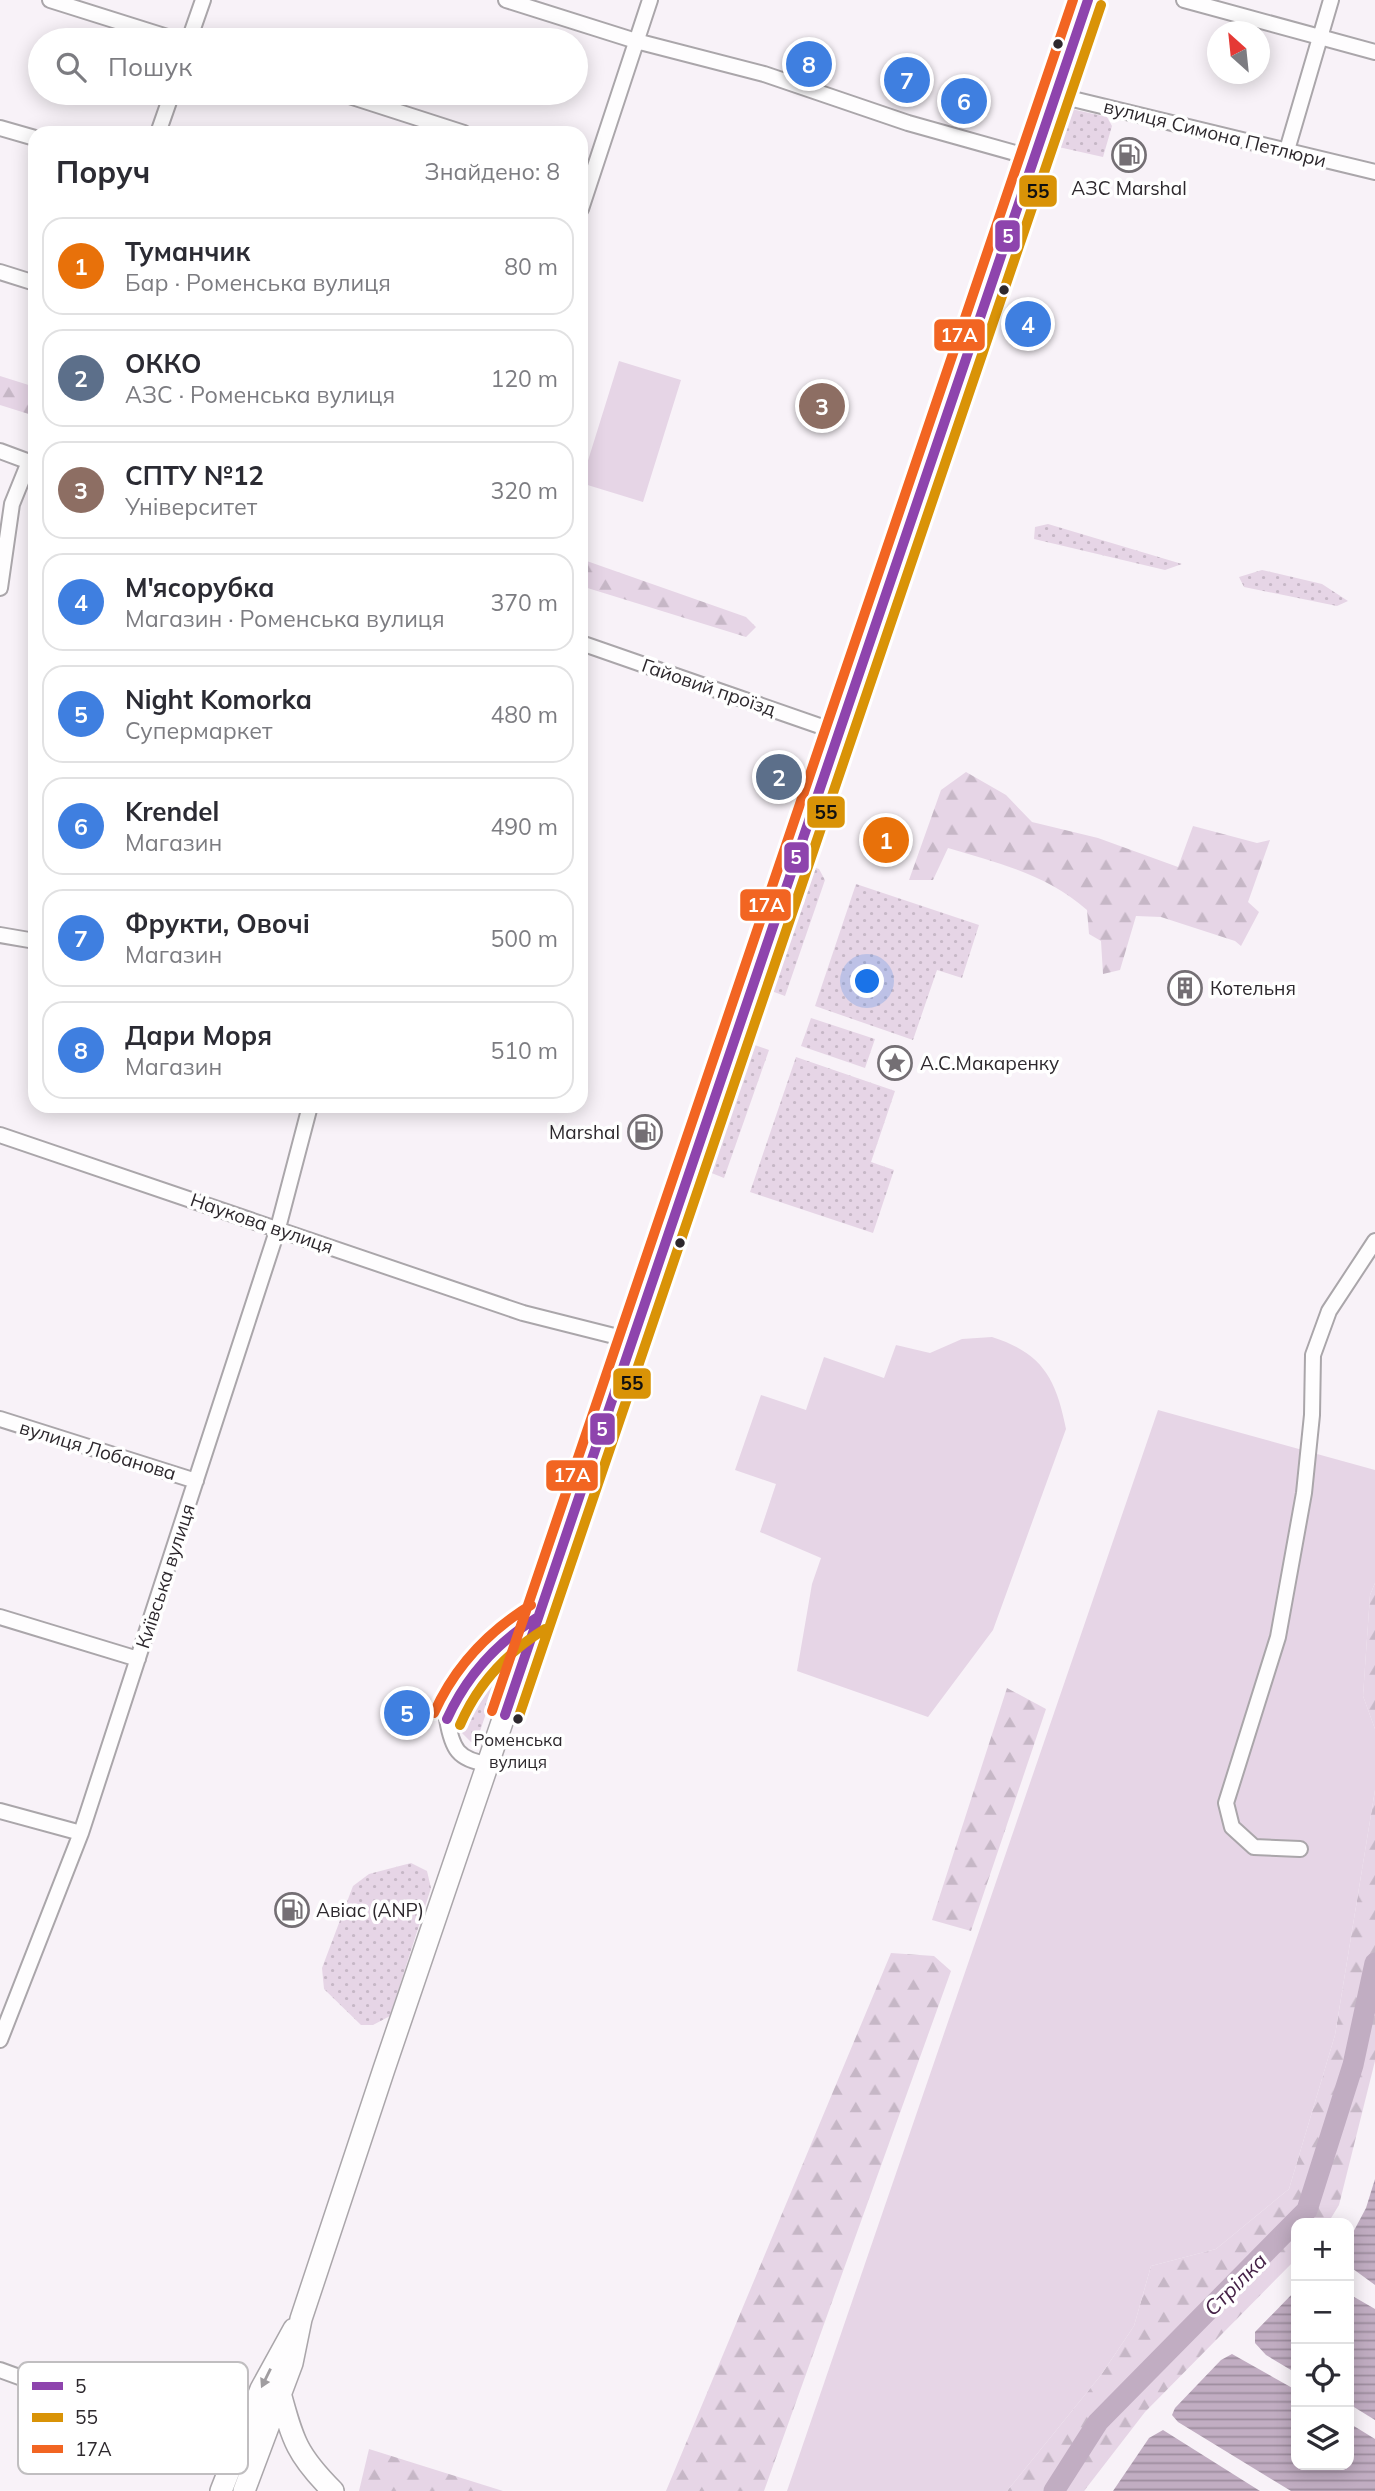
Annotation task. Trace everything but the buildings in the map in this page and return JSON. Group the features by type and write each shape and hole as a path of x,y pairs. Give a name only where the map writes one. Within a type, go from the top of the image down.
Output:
{"main road":[{"path":"244,2491 292,2363 301,2319 384,2069 634,1341 836,732 1088,0"},
{"path":"248,2423 261,2389 301,2319"},
{"path":"280,2393 293,2441 307,2465 333,2491"},
{"path":"222,2491 228,2474"}],"street":[{"path":"50,0 139,28"},
{"path":"193,28 202,0"},
{"path":"506,0 636,41 764,74 908,123 1033,158"},
{"path":"588,167 650,0"},
{"path":"1184,0 1375,52"},
{"path":"1287,150 1331,0"},
{"name":"вулиця Симона Петлюри","path":"1056,95 1375,172"},
{"path":"160,126 168,105"},
{"path":"377,105 442,126"},
{"path":"0,128 28,136"},
{"path":"0,272 28,281"},
{"path":"0,451 28,462"},
{"path":"0,588 6,508 28,470"},
{"name":"Гайовий проїзд","path":"588,645 836,732"},
{"path":"0,935 28,940"},
{"name":"Київська вулиця","path":"0,2040 81,1833 278,1228 308,1113"},
{"name":"Наукова вулиця","path":"0,1135 523,1313 634,1341"},
{"path":"1300,1849 1254,1847 1232,1827 1226,1803 1278,1637 1304,1493 1312,1415 1313,1355 1329,1311 1375,1241"},
{"name":"вулиця Лобанова","path":"0,1419 196,1480"},
{"path":"0,1617 138,1659"},
{"path":"488,1764 467,1761 456,1749 450,1737 447,1719 467,1681 483,1661 518,1628 538,1617"},
{"path":"0,1811 81,1833"}],"green space":[{"path":"1067,108 1107,117 1112,126 1103,157 1054,146"},
{"path":"619,361 681,380 643,502 588,485 588,461"},
{"path":"0,376 28,385 28,414 0,405"},
{"path":"1048,524 1182,564 1165,570 1034,539 1035,527"},
{"path":"588,561 746,617 756,627 746,637 588,588"},
{"path":"1262,570 1322,584 1348,601 1337,606 1244,587 1239,577"},
{"path":"966,772 1006,795 1032,822 1098,838 1178,867 1193,826 1257,843 1270,840 1248,902 1259,912 1241,946 1235,941 1161,917 1136,916 1120,970 1103,974 1101,941 1089,934 1087,910 1039,879 948,848 933,880 909,880 941,790"},
{"path":"808,868 819,869 825,880 785,996 766,989 788,930 804,904 811,872"},
{"path":"856,884 979,925 962,978 937,970 913,1040 815,1006"},
{"path":"811,1018 875,1039 865,1068 801,1046"},
{"path":"749,1043 769,1050 724,1178 704,1170"},
{"path":"796,1057 895,1091 871,1162 894,1170 873,1233 750,1192"},
{"path":"992,1337 1023,1351 1044,1370 1057,1395 1066,1429 993,1630 928,1717 797,1671 812,1584 821,1558 760,1532 776,1484 735,1470 761,1395 806,1410 824,1357 884,1378 896,1345 930,1353 962,1339"},
{"path":"1158,1410 1375,1470 1375,1583 1370,1595 1363,1696 1375,1729 1375,1790 1335,2035 1289,2189 1216,2249 1151,2266 1134,2326 1101,2375 1007,2491 787,2491"},
{"path":"1375,1583 1375,1729 1363,1696 1370,1595"},
{"path":"500,1661 503,1663 476,1743 471,1742 459,1730 462,1709"},
{"path":"1007,1688 1046,1709 971,1931 932,1920"},
{"path":"1375,1790 1375,2061 1339,2205 1331,2218 1291,2218 1291,2264 1145,2412 1084,2491 1007,2491 1101,2375 1134,2326 1151,2266 1216,2249 1289,2189 1335,2035"},
{"path":"411,1863 427,1871 431,1888 390,2016 373,2025 361,2025 324,1989 322,1968 353,1886 369,1874"},
{"path":"891,1953 934,1956 951,1971 764,2491 666,2491"},
{"path":"369,2449 503,2491 359,2491"}],"shaded area":[{"path":"1375,2179 1375,2285 1354,2270 1354,2231 1366,2208"},
{"path":"1291,2295 1291,2370 1266,2355 1255,2343 1255,2332"},
{"path":"1354,2297 1375,2309 1375,2420 1354,2407"},
{"path":"1232,2354 1291,2387 1291,2470 1354,2470 1354,2426 1375,2439 1375,2491 1291,2491 1178,2422 1172,2415 1175,2408 1221,2360"},
{"path":"1163,2430 1260,2491 1113,2491 1149,2438"}],"waterway":[{"name":"Стрілка","path":"1054,2491 1098,2422 1307,2210 1353,2065 1375,1963"}],"transit line":[{"name":"17А","path":"492,1711 1073,0"},
{"name":"5","path":"505,1715 1088,0"},
{"name":"55","path":"518,1719 1101,5"},
{"name":"17А","path":"434,1713 462,1665 500,1627 531,1605"},
{"name":"5","path":"447,1719 464,1688 485,1661 509,1637 538,1617"},
{"name":"55","path":"460,1725 475,1696 495,1670 518,1648 545,1629"}],"place":[{"name":"Дари Моря","path":"809,64"},
{"name":"Фрукти, Овочі","path":"907,80"},
{"name":"Krendel","path":"964,101"},
{"name":"АЗС Marshal","path":"1129,155"},
{"name":"М'ясорубка","path":"1028,324"},
{"name":"СПТУ №12","path":"822,406"},
{"name":"ОККО","path":"779,777"},
{"name":"Туманчик","path":"886,840"},
{"name":"Котельня","path":"1185,988"},
{"name":"А.С.Макаренку","path":"895,1063"},
{"name":"Marshal","path":"645,1132"},
{"name":"Night Komorka","path":"407,1713"},
{"name":"Роменська вулиця","path":"518,1719"},
{"name":"Авіас (ANP)","path":"292,1910"}]}
